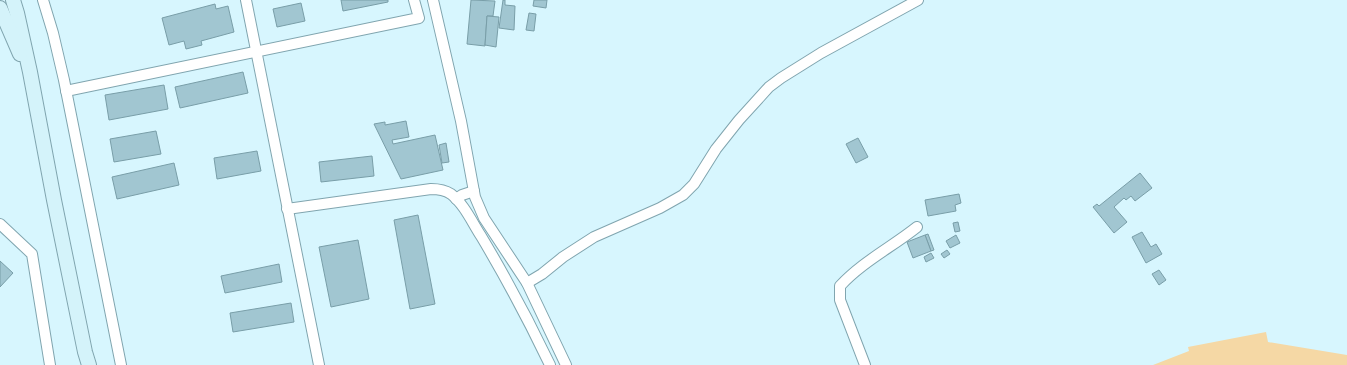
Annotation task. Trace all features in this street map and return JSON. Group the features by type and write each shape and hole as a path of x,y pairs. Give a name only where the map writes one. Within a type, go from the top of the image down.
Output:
{"main road":[{"path":"13,0 30,72 54,200 87,361"},
{"path":"0,8 16,46 30,72"}],"street":[{"path":"43,0 54,33 121,365"},
{"path":"246,0 319,365"},
{"path":"66,91 419,18 414,0"},
{"path":"433,0 461,121 474,191 484,218 526,283 566,365"},
{"path":"526,283 542,274 563,257 594,237 660,208 683,195 694,184 716,149 739,120 769,87 780,78 821,53 918,0"},
{"path":"287,209 431,189 446,192 456,199 467,214 508,282 550,365"},
{"path":"456,199 462,195 474,191"},
{"path":"0,224 32,254 50,365"},
{"path":"865,365 840,300 840,286 846,279 868,262 895,245 917,227"}],"shaded area":[{"path":"1266,332 1268,342 1347,355 1347,365 1153,365 1189,351 1188,347"}],"building":[{"path":"341,0 388,0 388,2 343,11"},
{"path":"471,0 495,1 493,16 487,16 485,46 467,44"},
{"path":"503,0 505,0 505,5 515,6 514,30 499,28"},
{"path":"534,0 547,0 546,8 533,6"},
{"path":"301,3 305,21 277,27 273,9"},
{"path":"215,4 216,9 228,6 234,32 201,41 202,45 186,49 184,41 169,45 162,18"},
{"path":"529,13 536,14 534,31 526,30"},
{"path":"487,16 499,17 496,47 485,45"},
{"path":"243,72 248,93 180,108 175,87"},
{"path":"164,85 168,109 109,120 105,95"},
{"path":"406,121 409,137 392,140 393,144 435,135 443,170 401,179 374,124 385,122 385,125"},
{"path":"156,131 161,154 114,162 110,139"},
{"path":"858,138 868,157 856,163 846,144"},
{"path":"446,143 449,162 442,163 439,145"},
{"path":"257,151 261,171 217,179 214,158"},
{"path":"372,156 374,176 321,182 319,162"},
{"path":"174,163 179,185 117,199 112,177"},
{"path":"1140,173 1152,188 1135,201 1131,196 1126,200 1124,198 1114,207 1127,222 1114,233 1093,207 1097,204 1099,206"},
{"path":"959,194 961,203 955,205 956,211 928,216 925,200"},
{"path":"418,215 435,304 410,309 394,220"},
{"path":"958,222 960,231 955,232 953,223"},
{"path":"1142,232 1151,247 1156,244 1162,254 1146,263 1132,237"},
{"path":"928,234 934,250 931,251 925,235"},
{"path":"925,235 931,251 913,258 907,242"},
{"path":"956,235 960,243 950,248 946,241"},
{"path":"358,240 369,299 331,307 319,247"},
{"path":"947,250 950,254 944,258 941,254"},
{"path":"931,253 934,258 926,262 924,257"},
{"path":"0,261 13,273 0,287"},
{"path":"279,264 282,282 225,293 221,276"},
{"path":"1159,270 1166,280 1159,285 1152,274"},
{"path":"291,303 294,322 233,332 230,313"}]}
